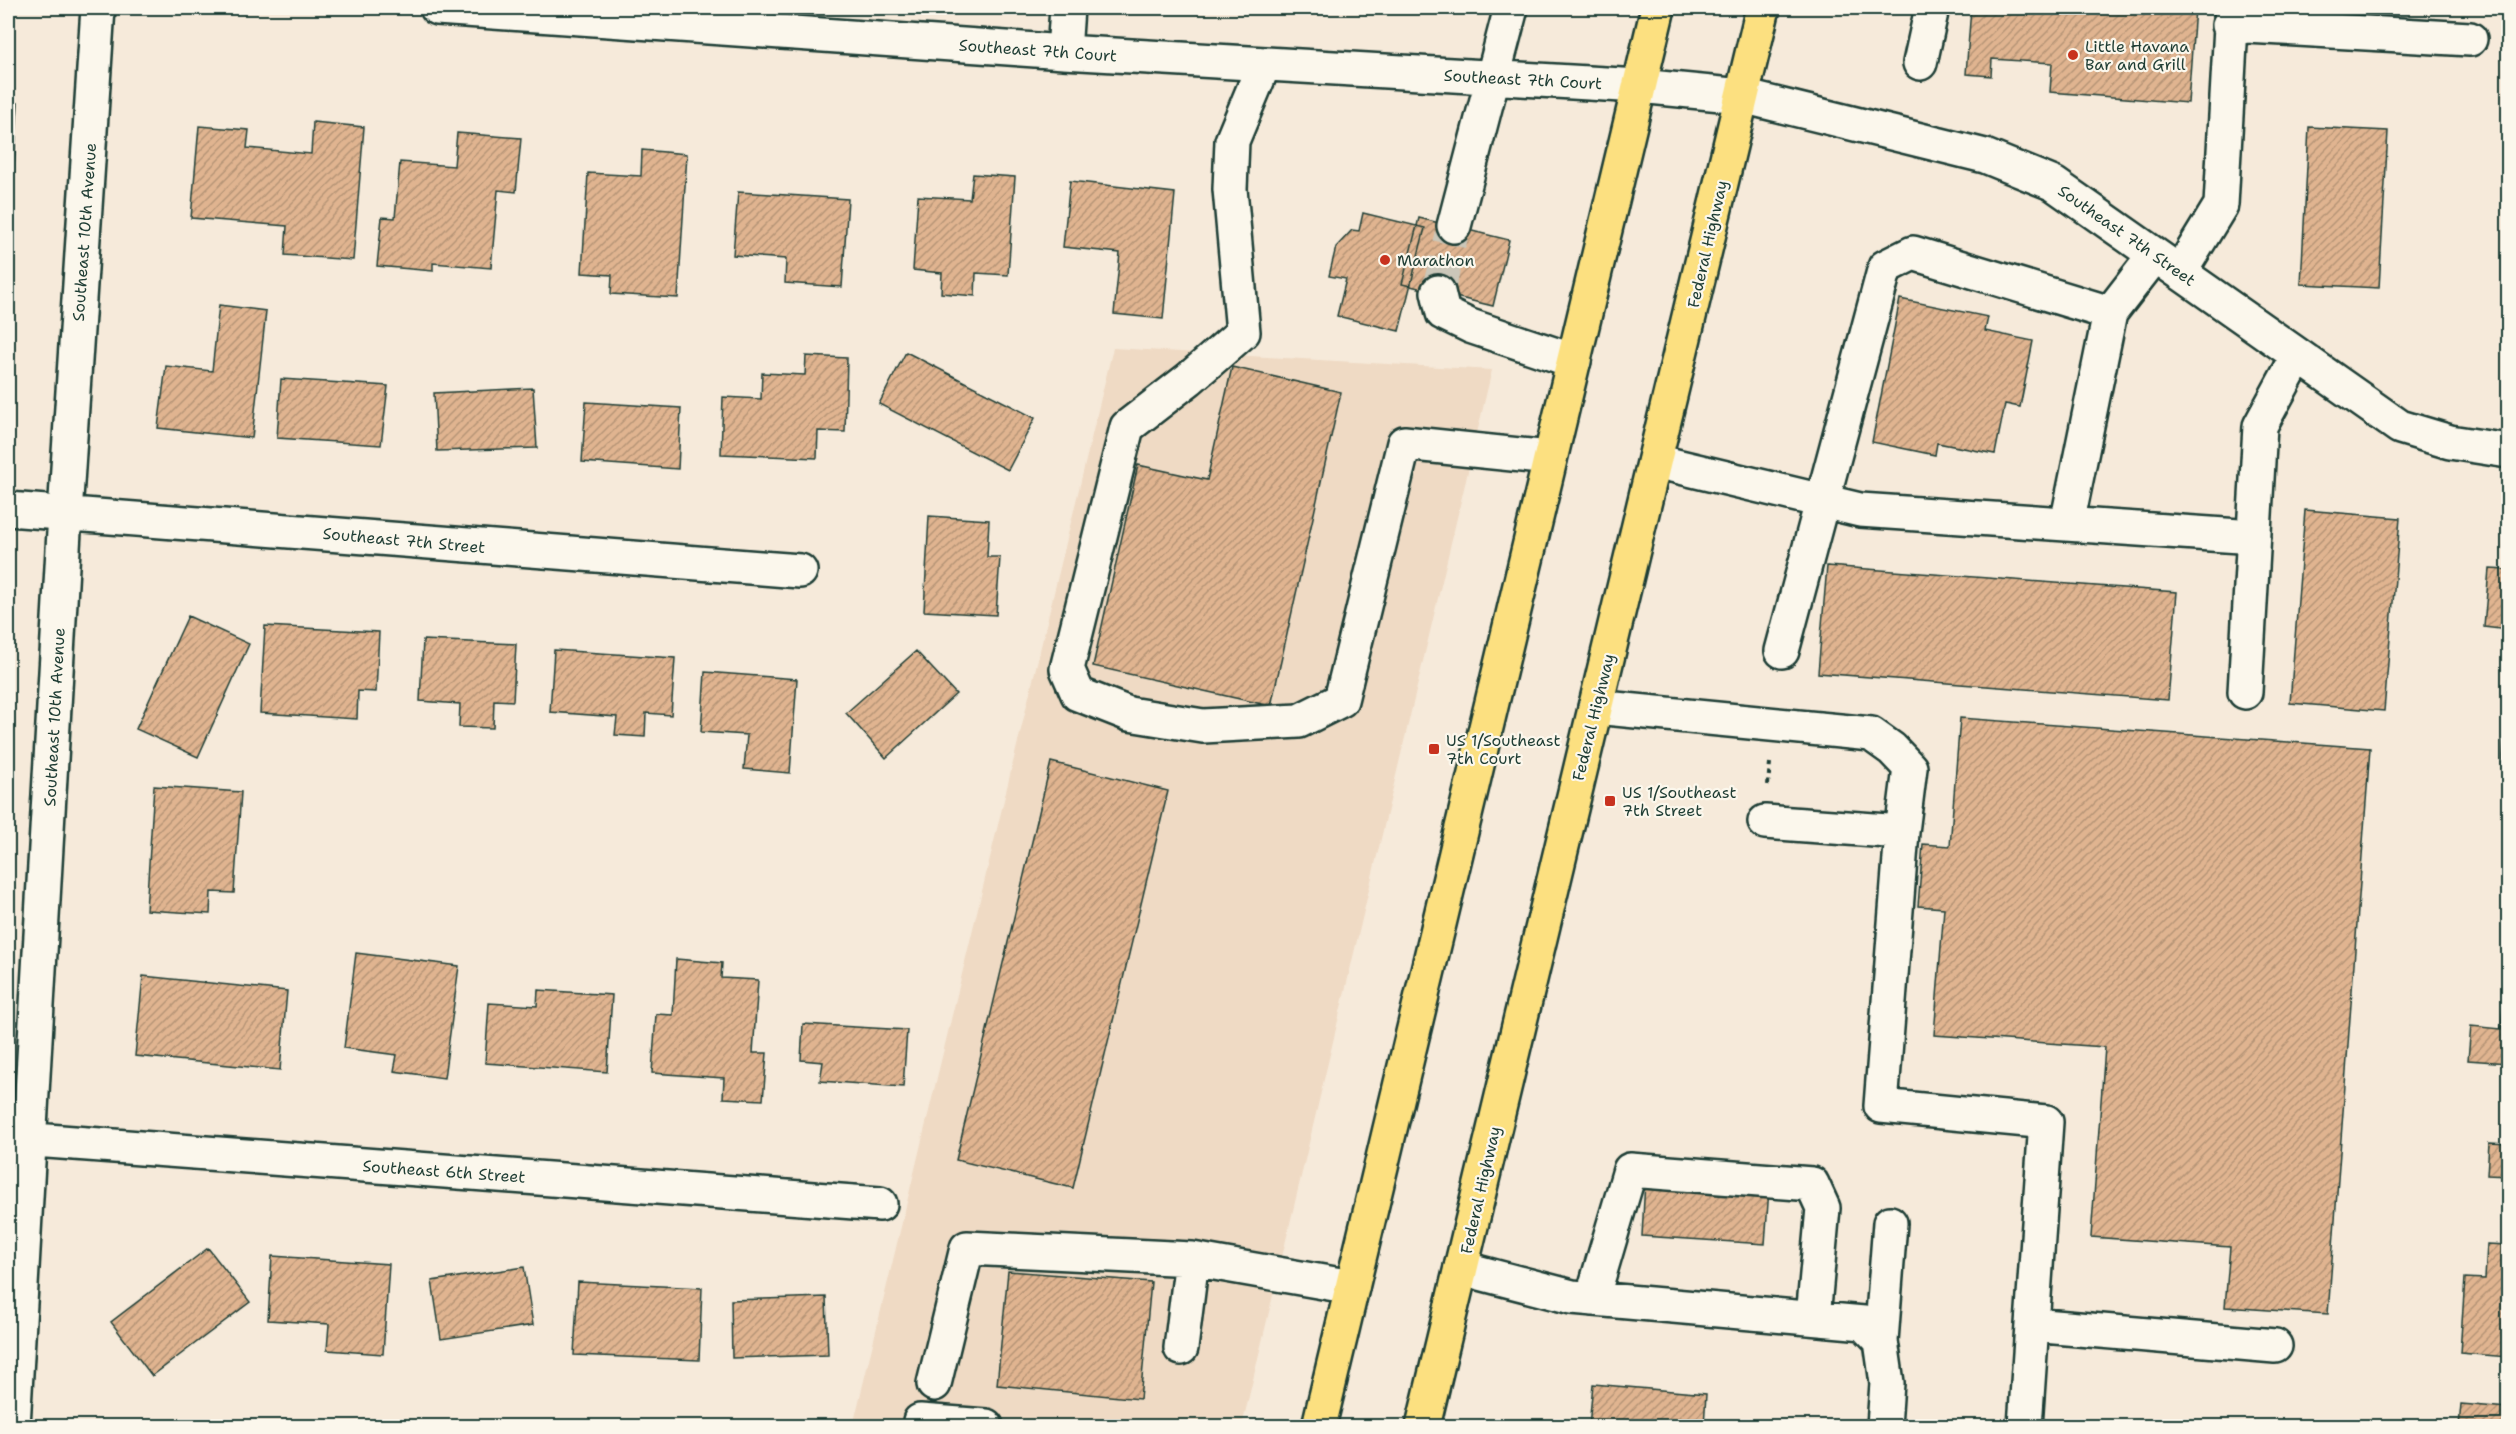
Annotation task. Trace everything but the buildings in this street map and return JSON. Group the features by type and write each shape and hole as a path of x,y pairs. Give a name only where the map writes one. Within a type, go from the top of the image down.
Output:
{"main road":[{"path":"1323,1420 1352,1287 1658,8"},
{"name":"Federal Highway","path":"1423,1426 1763,8"}],"street":[{"name":"Southeast 10th Avenue","path":"12,1426 19,1138 65,513 98,8"},
{"name":"Southeast 7th Court","path":"437,8 583,12 1064,52 1639,86"},
{"path":"1064,52 1067,8"},
{"path":"1454,226 1511,8"},
{"path":"1920,63 1932,8"},
{"path":"2067,524 2110,313 2167,263 2221,205 2231,16 2470,39"},
{"path":"1264,64 1232,141 1230,189 1243,332 1189,379 1127,427 1067,669 1078,694 1129,714 1203,726 1299,721 1341,700 1404,444 1550,458"},
{"name":"Southeast 7th Street","path":"1639,86 1742,96 1985,156 2054,184 2400,427 2450,442 2508,451"},
{"path":"1782,651 1885,267 1913,253 2110,313"},
{"path":"1438,292 1443,313 1470,326 1574,361"},
{"path":"2245,692 2260,426 2298,356"},
{"path":"1655,461 1860,510 2254,537"},
{"name":"Southeast 7th Street","path":"8,509 800,571"},
{"path":"1595,707 1871,734 1892,749 1910,768 1902,832 1881,1106 2046,1122 2025,1426"},
{"path":"1765,822 1902,832"},
{"name":"Southeast 6th Street","path":"19,1138 880,1204"},
{"path":"1592,1299 1630,1170 1812,1184 1823,1208 1813,1318"},
{"path":"1884,1426 1887,1383 1881,1341 1890,1222"},
{"path":"934,1384 967,1248 1192,1259 1352,1287"},
{"path":"1181,1348 1192,1259"},
{"path":"1461,1268 1572,1297 1864,1323 1881,1341"},
{"path":"2032,1325 2276,1346"},
{"path":"920,1426 921,1421 986,1426"}],"shaded area":[{"path":"1113,348 1492,370 1242,1426 853,1426"}],"tunnel":[{"path":"1438,292 1454,226"}],"place":[{"name":"Little Havana Bar and Grill","path":"2073,55"},
{"name":"Marathon","path":"1385,260"},
{"name":"US 1/Southeast 7th Court","path":"1434,749"},
{"name":"US 1/Southeast 7th Street","path":"1610,801"}]}
